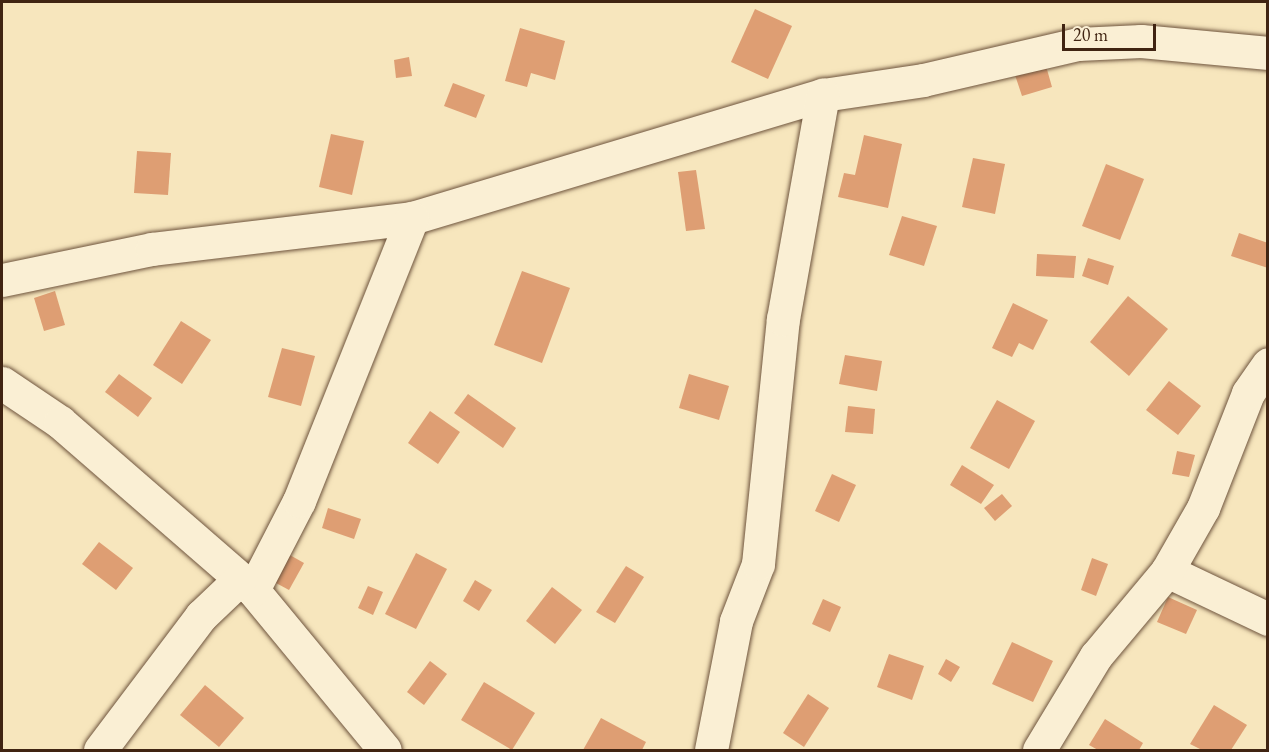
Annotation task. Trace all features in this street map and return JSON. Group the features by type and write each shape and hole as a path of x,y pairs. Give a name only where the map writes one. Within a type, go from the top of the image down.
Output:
{"street":[{"path":"2,280 152,249 412,218 823,95 923,80 1078,44 1140,41 1268,53"},
{"path":"711,750 736,621 758,564 783,320 823,95"},
{"path":"100,750 201,616 247,584 299,501 412,218"},
{"path":"1039,750 1096,656 1167,571 1203,508 1248,393 1268,364"},
{"path":"2,383 60,423 247,584 385,750"},
{"path":"1167,571 1268,619"}],"building":[{"path":"755,9 792,26 768,79 731,62"},
{"path":"520,28 565,41 555,80 531,73 527,87 505,81"},
{"path":"409,57 412,76 396,78 394,60"},
{"path":"1046,66 1052,87 1022,96 1015,75"},
{"path":"453,83 485,95 476,118 444,106"},
{"path":"331,134 364,141 352,195 319,187"},
{"path":"864,135 902,144 888,208 838,197 844,173 855,175"},
{"path":"137,151 171,153 168,195 134,193"},
{"path":"973,158 1005,164 995,214 962,207"},
{"path":"1106,164 1144,179 1120,240 1082,226"},
{"path":"696,170 705,229 686,231 678,172"},
{"path":"902,216 937,226 924,266 889,255"},
{"path":"1239,233 1268,243 1268,268 1231,256"},
{"path":"1037,254 1076,256 1074,278 1036,276"},
{"path":"1088,258 1114,266 1108,285 1082,276"},
{"path":"522,271 570,288 542,363 494,345"},
{"path":"55,291 65,325 44,331 34,298"},
{"path":"1128,296 1168,329 1129,376 1090,342"},
{"path":"1013,303 1048,320 1033,350 1019,343 1012,357 992,348"},
{"path":"181,321 211,340 182,384 153,365"},
{"path":"282,348 315,356 301,406 268,397"},
{"path":"845,355 882,361 877,391 839,384"},
{"path":"119,374 152,398 138,417 105,392"},
{"path":"689,374 729,386 719,420 679,408"},
{"path":"1169,381 1201,406 1178,435 1146,410"},
{"path":"468,394 516,428 503,448 454,413"},
{"path":"997,400 1035,421 1009,469 970,448"},
{"path":"848,406 875,409 873,434 845,432"},
{"path":"430,411 460,432 438,464 408,443"},
{"path":"1177,451 1195,455 1189,477 1172,474"},
{"path":"962,465 994,485 981,504 950,485"},
{"path":"832,474 856,485 839,522 815,511"},
{"path":"1002,494 1012,506 995,521 984,508"},
{"path":"328,508 361,519 354,539 322,528"},
{"path":"99,542 133,568 116,590 82,564"},
{"path":"281,550 304,563 289,590 265,577"},
{"path":"416,553 447,569 416,629 385,614"},
{"path":"1092,558 1108,564 1096,596 1081,590"},
{"path":"626,566 644,577 615,623 596,612"},
{"path":"475,580 492,590 479,611 463,601"},
{"path":"368,586 383,592 373,615 358,608"},
{"path":"552,587 582,610 555,644 526,621"},
{"path":"1168,597 1197,610 1186,634 1157,622"},
{"path":"823,599 841,607 830,632 812,624"},
{"path":"1012,642 1053,661 1033,702 992,684"},
{"path":"889,654 924,666 912,700 877,687"},
{"path":"946,659 960,667 951,682 938,674"},
{"path":"430,661 447,674 424,705 407,692"},
{"path":"484,682 535,713 512,750 461,720"},
{"path":"205,685 244,718 219,747 180,715"},
{"path":"808,694 829,708 804,747 783,733"},
{"path":"1214,705 1247,725 1231,750 1202,750 1190,744"},
{"path":"601,718 646,742 642,750 583,750"},
{"path":"1105,719 1143,743 1139,750 1098,750 1089,745"}]}
